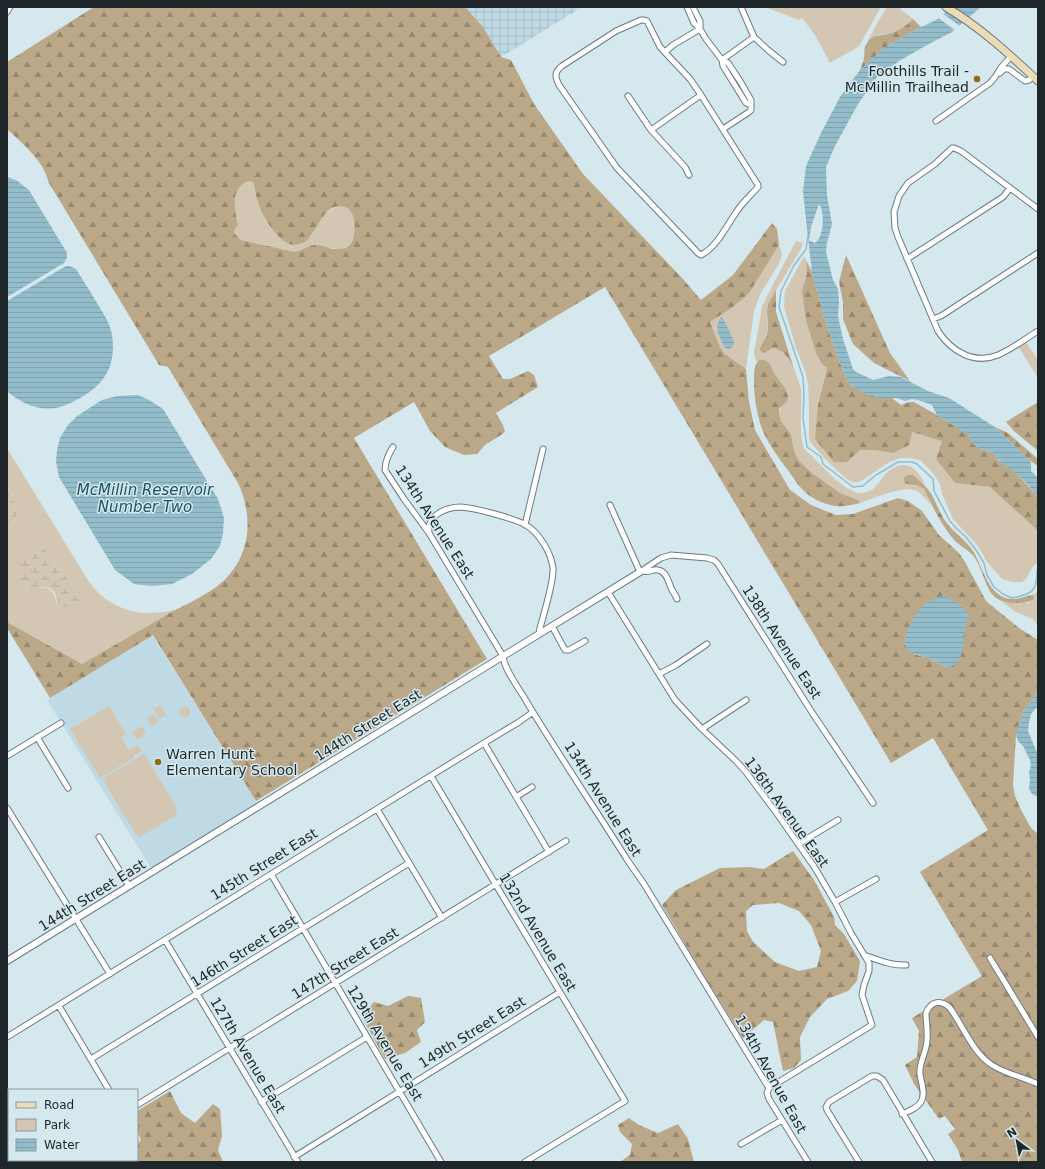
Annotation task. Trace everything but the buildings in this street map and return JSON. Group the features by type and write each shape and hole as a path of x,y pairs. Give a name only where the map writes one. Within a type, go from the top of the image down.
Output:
{"main road":[{"path":"946,7 976,28 1011,56 1035,78"}],"street":[{"path":"7,12 10,7"},
{"path":"687,7 694,23 722,60 723,66 751,108 747,114 723,129"},
{"path":"693,7 700,21 700,29"},
{"path":"741,7 754,37 783,62"},
{"path":"641,20 645,20 657,42 690,79 723,129 757,182 758,187 737,211 723,232 707,251 700,255 616,168 559,85 555,74 562,66 616,31 641,20"},
{"path":"665,52 673,45 700,29"},
{"path":"722,60 754,37"},
{"path":"936,121 985,87 996,77 1011,56"},
{"path":"999,73 1004,69 1009,69 1025,81 1035,78"},
{"path":"651,130 701,95"},
{"path":"628,96 651,130 685,167 690,175"},
{"path":"1038,209 961,151 952,148 935,164 908,183 897,201 894,212 895,228 907,259 938,331 950,346 966,355 986,358 998,355 1017,345 1038,331"},
{"path":"907,259 1003,198 1010,188"},
{"path":"933,319 941,316 1038,253"},
{"name":"134th Avenue East","path":"393,447 388,455 385,470 429,533 504,656 504,661 511,675 533,712 644,884 768,1088 767,1095 808,1162"},
{"path":"525,525 543,449"},
{"path":"610,505 641,571 662,571 666,575 672,591 677,599"},
{"path":"429,533 430,524 433,518 440,512 455,508 475,509 512,520 525,525 535,532 549,555 553,568 539,634"},
{"name":"138th Avenue East","path":"641,571 662,558 671,555 714,560 721,568 801,695 873,803"},
{"name":"144th Street East","path":"7,961 641,571"},
{"name":"136th Avenue East","path":"608,592 675,700 746,772 778,815 815,868 869,963 870,968 862,995 872,1025 768,1088"},
{"path":"552,626 566,650 569,650 585,641"},
{"path":"659,674 676,665 707,644"},
{"path":"702,729 746,700"},
{"name":"145th Street East","path":"7,1037 508,729 533,712"},
{"path":"7,756 60,722"},
{"path":"37,737 68,788"},
{"path":"484,743 549,852"},
{"name":"132nd Avenue East","path":"431,776 625,1101 524,1162"},
{"path":"516,797 532,787"},
{"path":"7,808 110,974"},
{"path":"377,809 442,918"},
{"path":"798,844 838,820"},
{"path":"99,837 129,886"},
{"name":"147th Street East","path":"138,1104 566,842"},
{"name":"146th Street East","path":"90,1059 409,863"},
{"name":"129th Avenue East","path":"271,874 441,1162"},
{"path":"835,902 876,879"},
{"name":"127th Avenue East","path":"165,940 298,1162"},
{"path":"864,955 898,966 906,965"},
{"path":"990,958 1038,1037"},
{"name":"149th Street East","path":"294,1157 560,992"},
{"path":"902,1114 912,1110 921,1102 923,1093 920,1066 927,1044 926,1013 931,1005 936,1002 944,1003 950,1008 979,1053 989,1063 1038,1084"},
{"path":"59,1006 108,1089"},
{"path":"261,1102 367,1036"},
{"path":"858,1162 826,1107 829,1102 872,1076 879,1076 883,1080 932,1162"},
{"path":"741,1144 782,1120"}],"shaded area":[{"path":"465,7 582,7 501,57 483,27"},
{"name":"Warren Hunt Elementary School","path":"152,635 259,806 153,871 47,700"}],"green space":[{"path":"94,7 465,7 483,27 501,57 511,60 534,104 583,174 701,300 733,275 772,223 777,229 779,245 749,293 733,307 710,322 720,347 725,354 746,369 749,402 755,430 790,490 811,505 836,515 853,514 898,498 908,501 922,511 939,535 959,553 986,601 1019,628 1038,640 1038,692 1023,712 1016,735 1013,785 1015,796 1021,810 1031,828 1038,834 1038,1162 962,1162 958,1150 948,1134 955,1129 945,1116 939,1119 914,1084 905,1065 917,1057 919,1031 912,1018 982,976 920,872 988,830 933,738 891,763 605,287 489,356 503,379 510,379 528,371 534,375 538,387 496,413 505,432 486,444 477,454 464,455 445,447 430,431 414,402 354,438 487,659 256,801 153,635 50,698 7,628 7,622 82,664 175,610 204,595 224,580 237,565 242,554 246,542 247,518 243,494 238,483 168,367 159,365 49,183 38,160 7,129 7,62","holes":["248,181 253,182 258,203 266,220 284,241 293,245 306,241 326,213 338,206 348,208 353,216 354,228 350,245 345,248 335,249 315,245 295,252 241,240 234,233 235,228 238,226 235,200 238,189","916,615 968,615 964,630 947,668 928,658 915,654 908,649 905,640 906,635"]},
{"path":"765,7 881,7 859,46 830,63 815,35 802,18 799,20"},
{"path":"887,7 898,7 913,19 897,32 877,36 867,43 876,25"},
{"path":"913,19 921,27 884,48 860,70 864,60 864,50 869,40 898,30"},
{"path":"248,181 253,182 258,205 266,220 277,234 289,244 312,236 323,216 333,208 342,206 349,209 353,217 354,234 351,243 341,249 312,245 295,252 241,240 234,233 234,200 238,187 242,183"},
{"path":"796,241 803,243 801,249 768,304 767,331 760,350 766,352 773,348 779,350 786,355 794,369 801,391 801,433 805,450 841,484 854,492 860,493 871,491 886,473 896,467 907,465 912,467 919,474 925,485 913,475 913,486 921,487 927,493 931,504 919,492 911,489 904,489 860,503 858,500 840,493 812,473 799,461 794,451 791,434 781,421 779,414 785,388 774,373 770,364 759,360 756,362 754,353 762,307"},
{"path":"779,245 782,254 780,262 761,293 754,311 746,369 725,354 720,347 710,322 733,307 748,293"},
{"path":"846,255 890,353 910,381 874,363 853,344 843,319 843,302 839,282"},
{"path":"805,257 807,273 802,291 822,364 827,368 818,405 847,462 860,450 876,450 912,432 943,441 955,483 990,487 1038,531 1038,562 1033,566 1026,579 1022,582 1012,582 1002,579 987,562 978,546 953,519 942,494 940,484 933,473 920,460 900,458 888,463 861,481 852,482 835,469 812,444 809,439 808,384 784,307 785,291 803,258"},
{"path":"806,260 812,272 824,317 836,353 847,380 852,386 880,398 892,398 901,405 914,402 969,435 973,444 981,449 994,453 998,460 1015,472 1038,497 1038,531 990,487 955,483 936,459 942,441 912,432 909,445 893,453 876,450 860,450 847,462 834,462 815,439 818,405 827,368 822,364 816,353 806,320 802,291 807,273"},
{"path":"776,290 776,312 794,369 784,353 781,351 773,348 763,353 760,350 767,335 768,304"},
{"path":"1025,341 1038,360 1038,378 1018,346"},
{"path":"759,360 764,360 770,364 774,373 785,388 788,396 787,401 779,409 779,414 781,421 791,434 794,451 799,461 812,473 840,493 858,500 860,503 847,506 835,506 824,503 805,492 799,486 770,444 759,420 754,391 754,375 755,367"},
{"path":"1038,402 1038,451 1014,431 1006,422"},
{"path":"995,427 1008,433 1038,459 1038,466 1029,460"},
{"path":"7,448 89,582 100,594 107,600 126,610 143,613 155,613 175,610 82,664 7,622 7,532 16,518 18,511 7,484","holes":["38,547 44,548 74,589 57,603 50,590 44,587 29,588 20,576"]},
{"path":"907,475 913,475 930,492 946,522 973,551 993,590 1008,599 1032,595 1034,596 1034,599 1023,603 1006,602 998,599 992,594 975,558 956,542 946,530 924,489 904,483 904,478"},
{"path":"7,484 18,511 16,518 7,532"},
{"path":"38,547 44,548 74,589 78,596 79,602 75,606 62,606 57,602 56,596 51,589 43,587 29,588 19,576 19,566 22,561"},
{"path":"1038,587 1038,626 1033,619 1016,612 1002,602 1028,603 1034,596 1032,595 1037,592"},
{"path":"160,705 166,715 160,719 154,709"},
{"path":"109,706 126,734 121,737 129,750 138,745 142,751 133,756 134,758 100,778 70,729"},
{"path":"185,706 189,708 191,712 189,716 185,718 181,716 179,712 181,708"},
{"path":"154,714 159,722 152,726 147,719"},
{"path":"142,726 146,732 137,740 132,732"},
{"path":"144,754 176,806 178,814 140,837 136,834 103,781 105,777"},
{"path":"793,851 814,880 834,917 835,925 844,934 860,961 857,981 848,991 827,999 810,1017 800,1037 801,1060 794,1068 783,1071 773,1022 764,1020 743,1038 662,905 676,890 720,868 749,867 764,869","holes":["779,903 799,911 811,925 821,951 817,967 799,971 775,962 753,942 747,931 746,911 753,905"]},
{"path":"408,996 421,998 425,1022 417,1030 421,1042 405,1053 385,1059 362,1017 374,1002 388,1006"},
{"path":"170,1091 181,1113 195,1123 213,1104 220,1109 222,1136 218,1150 223,1162 124,1162 138,1161 138,1144 141,1140 138,1132 138,1110"},
{"path":"629,1118 639,1125 658,1133 678,1124 688,1139 694,1162 620,1162 630,1155 632,1144 620,1132 618,1125"}],"water":[{"path":"952,7 981,7 952,32 899,61 877,77 858,104 835,146 826,167 827,196 832,224 826,252 833,280 838,289 838,316 843,339 853,369 856,372 873,380 889,376 901,377 928,391 949,398 995,427 1031,463 1031,471 1038,478 1038,497 1021,478 1000,462 994,453 981,449 973,444 969,435 937,415 932,405 912,399 905,401 897,398 880,398 865,394 852,386 847,380 836,353 824,317 812,272 803,191 806,166 821,133 840,97 860,70 884,48 936,20","holes":["819,204 823,218 822,230 818,240 815,243 809,240 811,227"]},
{"path":"7,177 16,180 29,190 67,253 67,258 64,263 7,297"},
{"path":"66,266 76,269 110,326 113,344 112,358 106,375 96,387 88,393 60,407 39,408 19,400 7,391 7,301"},
{"path":"721,317 723,318 734,341 734,344 730,349 725,348 719,337 717,329"},
{"name":"McMillin Reservoir Number Two","path":"138,395 163,409 218,499 224,518 220,546 211,559 192,574 172,584 152,586 134,584 115,570 59,477 56,462 60,438 68,425 77,416 102,400 117,396"},
{"path":"942,596 960,605 967,613 962,653 960,658 953,666 947,668 931,659 911,652 906,647 905,643 907,631 918,612 933,599"},
{"path":"1038,692 1038,706 1031,714 1028,731 1038,755 1038,797 1032,794 1029,789 1030,760 1016,735 1023,712"}],"pier":[{"path":"942,13 961,27 956,31 937,17"}],"waterway":[{"path":"808,236 806,249 793,267 781,291 779,307 803,377 803,418 807,447 821,457 823,464 853,487 863,486 876,475 898,462 912,462 917,464 933,479 934,491 950,521 966,537 976,550 984,563 987,575 994,587 1003,594 1012,598 1032,591 1036,584 1038,570"}],"place":[{"name":"Foothills Trail - McMillin Trailhead","path":"977,79"},
{"name":"Warren Hunt Elementary School","path":"158,762"}]}
